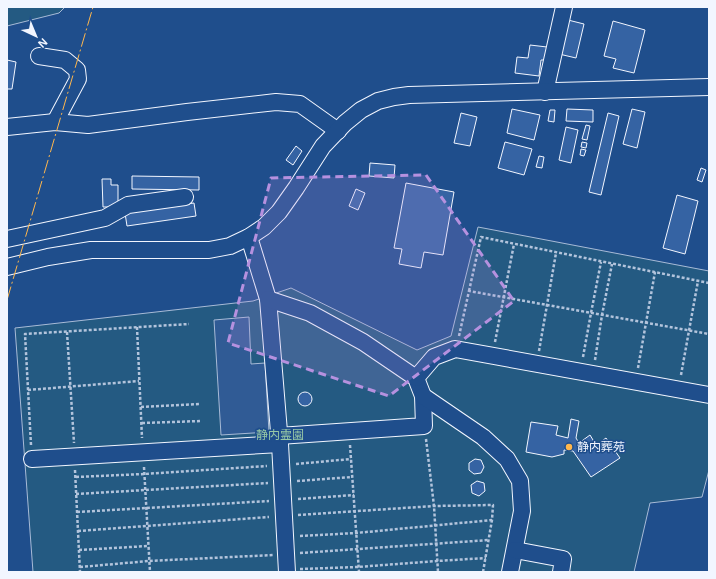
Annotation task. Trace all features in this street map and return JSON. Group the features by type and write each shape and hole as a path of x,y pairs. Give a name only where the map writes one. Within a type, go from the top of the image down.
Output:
{"street":[{"path":"545,92 564,7"},
{"path":"39,56 65,60 77,70 78,79 54,122"},
{"path":"7,267 48,256 91,250 208,250 230,246 249,237 264,227 279,212 323,146 345,123 361,110 378,101 410,95 709,87"},
{"path":"7,127 54,122 88,125 276,102 300,104 338,131"},
{"path":"7,239 105,218 128,205 185,197"},
{"path":"249,237 268,299 280,440 286,565"},
{"path":"32,459 280,440 349,431 424,426 423,396 416,378 363,342 310,313 268,299"},
{"path":"416,378 434,357 455,349 709,395"},
{"path":"423,396 483,437 506,459 520,481 522,511 510,572"},
{"path":"515,550 563,559 561,572"}],"path":[{"path":"455,349 481,237 709,283"},
{"path":"493,356 514,244"},
{"path":"537,364 556,253"},
{"path":"587,373 591,313 601,262"},
{"path":"587,373 602,315 612,264"},
{"path":"635,382 656,272"},
{"path":"678,390 698,281"},
{"path":"469,291 709,334"},
{"path":"32,459 25,334 189,324"},
{"path":"28,390 139,381"},
{"path":"141,407 200,404"},
{"path":"142,423 201,421"},
{"path":"424,426 434,506 438,572"},
{"path":"349,431 359,572"},
{"path":"76,477 152,474 351,460"},
{"path":"76,494 352,477"},
{"path":"78,531 283,508 354,495"},
{"path":"77,512 283,508 354,511 434,506 493,505 492,520 483,572"},
{"path":"285,537 356,533 492,520"},
{"path":"286,565 357,549 489,540"},
{"path":"79,550 148,546"},
{"path":"80,567 149,561 358,567 437,560 486,558"}],"highlighted area":[{"path":"426,175 514,301 389,396 228,343 271,178"}],"green space":[{"path":"7,7 65,7 59,13 7,26"},
{"name":"静内霊園","path":"478,227 709,271 709,470 702,497 650,503 634,572 33,572 15,328 253,301 291,288 417,350 451,336"}],"shaded area":[{"path":"249,317 251,364 265,363 269,432 221,435 214,320"}],"building":[{"path":"568,20 584,24 576,58 559,54"},
{"path":"613,21 645,30 634,73 613,68 616,59 604,56"},
{"path":"530,45 547,47 546,60 541,60 539,76 515,73 517,57 528,58"},
{"path":"7,60 16,62 12,89 7,89"},
{"path":"512,109 540,115 534,140 507,133"},
{"path":"567,109 593,110 593,122 566,121"},
{"path":"632,109 645,112 637,148 623,144"},
{"path":"550,110 555,110 554,122 548,121"},
{"path":"461,113 477,117 470,146 454,143"},
{"path":"608,113 619,116 601,195 589,192"},
{"path":"586,125 590,126 587,140 582,139"},
{"path":"566,127 578,130 571,163 559,160"},
{"path":"505,142 532,149 524,175 498,168"},
{"path":"582,142 587,143 586,148 581,147"},
{"path":"296,146 302,151 293,165 286,160"},
{"path":"581,149 586,150 584,156 580,155"},
{"path":"539,156 544,157 542,168 536,167"},
{"path":"370,163 395,165 394,178 369,176"},
{"path":"701,168 706,170 702,182 697,180"},
{"path":"132,176 199,177 199,190 132,189"},
{"path":"102,179 111,179 111,185 118,185 118,207 103,207"},
{"path":"406,183 454,192 443,255 424,252 421,268 399,264 402,249 394,248"},
{"path":"356,189 365,193 358,210 349,206"},
{"path":"677,195 698,201 685,254 663,248"},
{"path":"194,203 196,216 127,226 125,213"},
{"path":"305,392 310,394 312,399 310,404 305,406 300,404 298,399 300,394"},
{"name":"静内葬苑","path":"571,419 579,421 576,438 579,443 590,435 596,445 606,438 620,458 591,477 573,451 564,450 564,454 552,457 526,452 531,422 558,426 556,435 568,438"},
{"path":"475,459 481,460 484,467 481,473 474,474 469,470 469,463"},
{"path":"477,481 484,483 485,491 479,496 472,493 471,485"}],"power":[{"path":"7,300 93,7"}],"place":[{"name":"静内葬苑","path":"569,447"}]}
